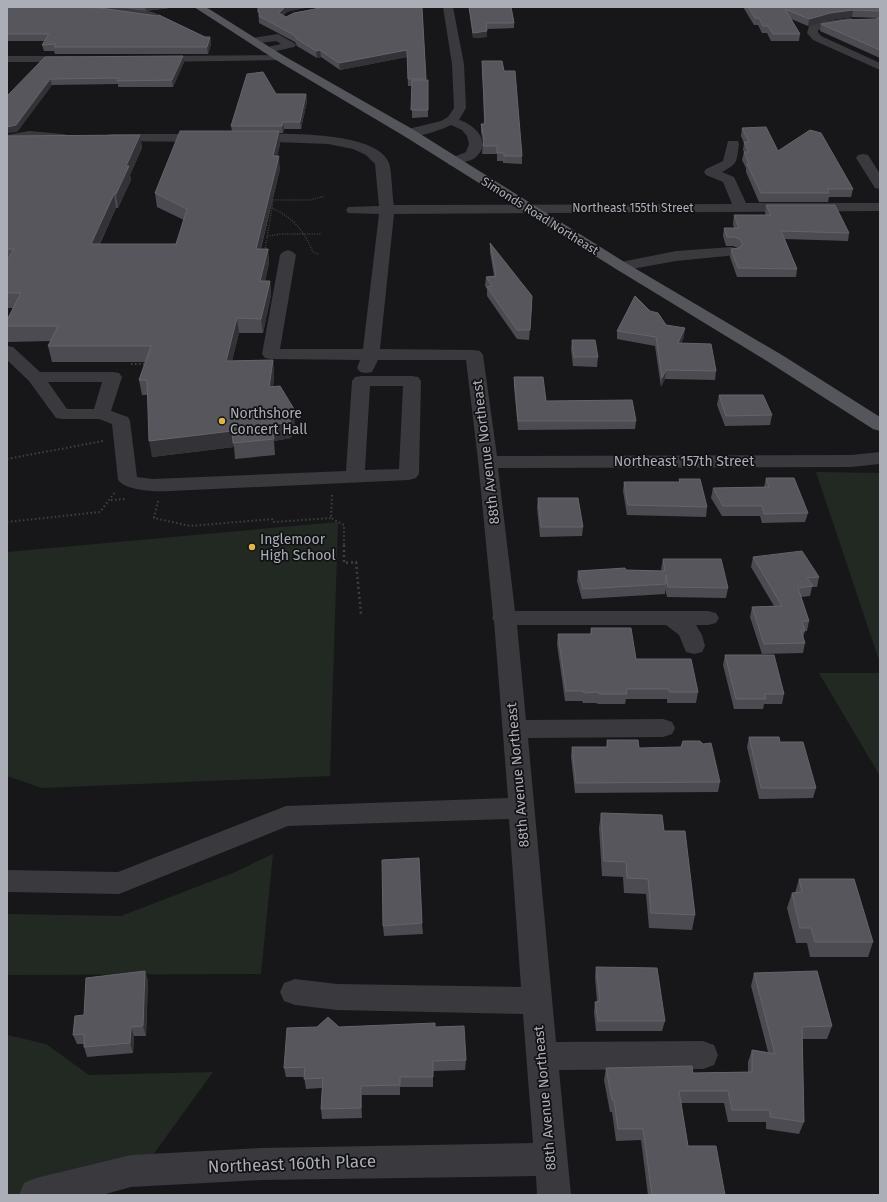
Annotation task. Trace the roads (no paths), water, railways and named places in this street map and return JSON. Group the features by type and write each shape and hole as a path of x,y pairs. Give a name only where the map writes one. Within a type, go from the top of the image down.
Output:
{"main road":[{"name":"Simonds Road Northeast","path":"200,7 280,58 409,133 621,266 776,359 880,424"}],"street":[{"path":"409,133 451,121 458,115 460,108 458,64 448,7"},
{"path":"92,9 135,13 158,18"},
{"path":"862,21 840,22 813,28 812,33 817,38 880,67"},
{"path":"253,41 278,37 290,45 267,50"},
{"path":"140,59 280,58"},
{"path":"866,61 880,58"},
{"path":"7,59 85,59"},
{"path":"451,121 466,127 472,132 476,146 471,155 454,162"},
{"path":"7,139 30,131 50,138 73,138"},
{"path":"96,138 221,138"},
{"path":"236,138 329,140 355,146 371,153 382,163 387,210 371,354 361,381 355,477"},
{"path":"732,144 729,163 711,172 729,180 741,208"},
{"path":"863,158 880,185"},
{"name":"Northeast 155th Street","path":"353,210 880,207"},
{"path":"621,266 660,257 732,252"},
{"path":"288,255 271,354 371,354"},
{"path":"7,351 35,377 62,414 101,414 121,421 128,480 142,485 409,474 412,381 361,381"},
{"name":"88th Avenue Northeast","path":"371,354 474,355 489,462 514,729 554,1195"},
{"path":"35,377 113,377 101,414"},
{"name":"Northeast 157th Street","path":"489,462 851,461 880,458"},
{"path":"662,617 675,620 683,624 692,635 694,646"},
{"path":"503,618 708,618"},
{"path":"514,729 664,728"},
{"path":"7,881 119,883 286,816 521,808"},
{"path":"295,992 337,997 537,1001"},
{"path":"542,1056 703,1054"},
{"name":"Northeast 160th Place","path":"36,1195 131,1171 261,1164 550,1159"}],"place":[{"name":"Northshore Concert Hall","path":"222,421"},
{"name":"Inglemoor High School","path":"252,547"}]}
